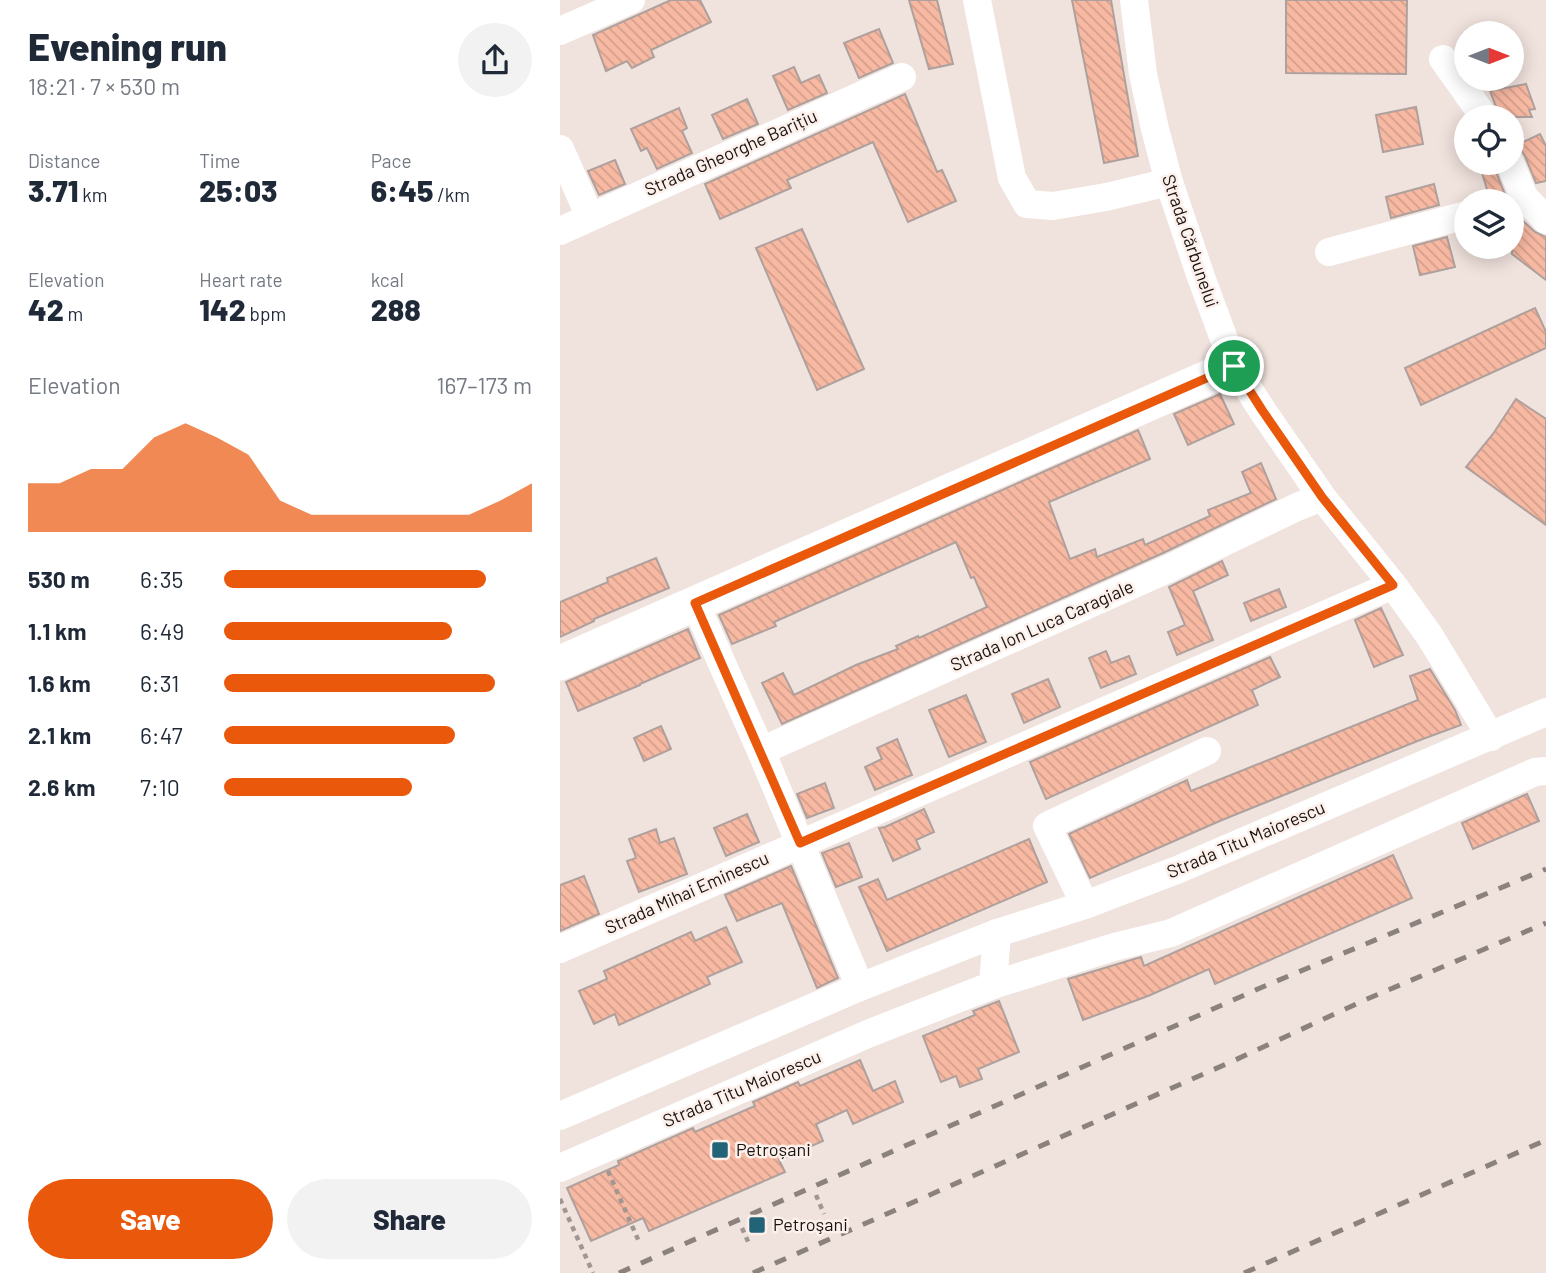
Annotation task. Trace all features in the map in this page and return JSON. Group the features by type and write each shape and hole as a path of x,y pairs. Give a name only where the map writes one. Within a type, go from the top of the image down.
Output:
{"main road":[{"path":"560,663 1234,366"}],"street":[{"path":"560,31 631,0"},
{"path":"977,0 1012,178 1027,204 1053,206 1169,182"},
{"name":"Strada Cărbunelui","path":"1133,0 1154,129 1201,277 1234,366 1322,497 1393,585 1429,635 1491,737"},
{"path":"1443,59 1476,105"},
{"name":"Strada Gheorghe Barițiu","path":"560,231 902,77"},
{"path":"560,149 590,216"},
{"path":"1524,204 1546,220"},
{"path":"1329,252 1454,218"},
{"name":"Strada Ion Luca Caragiale","path":"761,751 1322,497"},
{"name":"Strada Mihai Eminescu","path":"560,949 1393,585"},
{"path":"695,603 761,751 860,987"},
{"name":"Strada Titu Maiorescu","path":"560,1116 860,987 997,933 1085,905 1177,870 1546,712"},
{"path":"1085,905 1047,826 1208,751"},
{"name":"Strada Titu Maiorescu","path":"560,1168 870,1033 993,985 1114,947 1171,933 1535,772 1546,771"},
{"path":"993,985 997,933"}],"path":[{"path":"599,1151 640,1244"},
{"path":"816,1195 824,1214"},
{"path":"560,1199 593,1273"},
{"path":"742,1227 750,1246"}],"building":[{"path":"671,0 700,0 711,22 651,50 654,57 632,68 627,61 606,71 593,35"},
{"path":"909,0 937,0 953,64 929,69"},
{"path":"1072,0 1111,0 1138,156 1104,163"},
{"path":"1286,0 1407,0 1406,74 1286,73"},
{"path":"879,29 893,63 859,78 844,43"},
{"path":"794,67 801,83 819,75 827,93 788,110 773,76"},
{"path":"1524,84 1535,109 1529,110 1532,117 1524,117 1524,105 1495,105 1490,91 1524,91"},
{"path":"905,94 937,172 942,170 956,201 908,222 873,142 787,180 791,188 720,219 705,184"},
{"path":"747,99 758,124 723,139 712,115"},
{"path":"1416,107 1423,144 1383,152 1376,115"},
{"path":"679,108 687,128 682,131 692,153 657,169 647,148 641,151 631,129"},
{"path":"1540,134 1546,146 1546,181 1536,183 1524,154 1524,142"},
{"path":"615,160 625,184 599,195 588,171"},
{"path":"1483,175 1497,175 1503,189 1487,189"},
{"path":"1434,184 1439,205 1391,218 1386,197"},
{"path":"1524,222 1546,237 1546,280 1519,259 1524,259"},
{"path":"802,229 864,369 817,390 756,248"},
{"path":"1447,237 1455,267 1420,275 1413,246"},
{"path":"1535,308 1546,332 1546,348 1421,405 1405,368"},
{"path":"1220,394 1234,424 1188,445 1174,414"},
{"path":"1516,399 1546,419 1546,525 1466,467 1493,434"},
{"path":"1138,430 1150,459 1049,502 1070,559 1095,549 1097,557 1143,539 1145,545 1210,516 1208,510 1251,493 1242,472 1261,463 1276,499 1163,553 782,724 762,683 783,673 794,695 856,665 898,649 896,646 987,607 956,542 774,622 776,626 732,644 719,615"},
{"path":"656,558 669,588 594,619 560,637 560,602 608,582 607,578"},
{"path":"1222,561 1228,575 1193,591 1213,640 1177,655 1168,632 1185,625 1169,587"},
{"path":"1279,589 1286,607 1251,621 1244,603"},
{"path":"1381,608 1403,655 1374,667 1355,620"},
{"path":"688,629 700,658 578,711 566,682"},
{"path":"1106,651 1111,663 1129,656 1136,674 1101,688 1089,658"},
{"path":"1270,657 1280,677 1252,690 1258,705 1046,799 1030,762"},
{"path":"1430,669 1461,725 1222,820 1090,878 1069,834 1187,780 1191,791 1418,700 1410,676"},
{"path":"1048,679 1060,707 1024,723 1012,694"},
{"path":"966,695 986,742 949,757 929,710"},
{"path":"661,726 671,749 644,761 634,738"},
{"path":"897,739 912,775 875,790 865,767 882,759 877,748"},
{"path":"825,783 834,808 807,818 797,794"},
{"path":"1527,794 1539,821 1473,849 1462,823"},
{"path":"924,809 934,832 916,840 920,849 893,861 879,828"},
{"path":"747,814 759,842 726,856 714,828"},
{"path":"656,829 660,843 674,838 687,874 639,892 627,861 636,858 629,839"},
{"path":"1029,839 1047,882 887,951 859,887 878,879 887,900"},
{"path":"849,843 862,877 836,887 822,853"},
{"path":"1393,855 1412,898 1215,984 1209,969 1148,996 1083,1020 1068,979 1141,957 1144,966"},
{"path":"791,866 838,978 817,988 782,903 737,921 725,895"},
{"path":"584,876 599,914 560,931 560,885"},
{"path":"726,927 742,962 707,977 710,984 619,1025 615,1014 594,1024 579,991 607,979 604,971 691,932 695,941"},
{"path":"999,1001 1019,1052 978,1069 982,1079 960,1087 956,1076 941,1082 923,1036 975,1015 973,1011"},
{"name":"Petroșani","path":"860,1060 873,1091 895,1081 903,1102 853,1124 847,1110 816,1124 823,1141 779,1160 785,1172 649,1231 643,1218 591,1241 567,1188 619,1165 618,1161 693,1128 695,1132 755,1106 753,1102 798,1082 800,1086"}],"railway":[{"path":"619,1273 1267,985 1546,869"},
{"path":"753,1273 1367,999 1546,923"},
{"path":"1244,1273 1546,1140"}],"place":[{"name":"Petroșani","path":"720,1150"},
{"name":"Petroşani","path":"757,1225"}],"route":[{"path":"1234,366 1322,497 1393,585 800,843 695,603 1234,366"}]}
